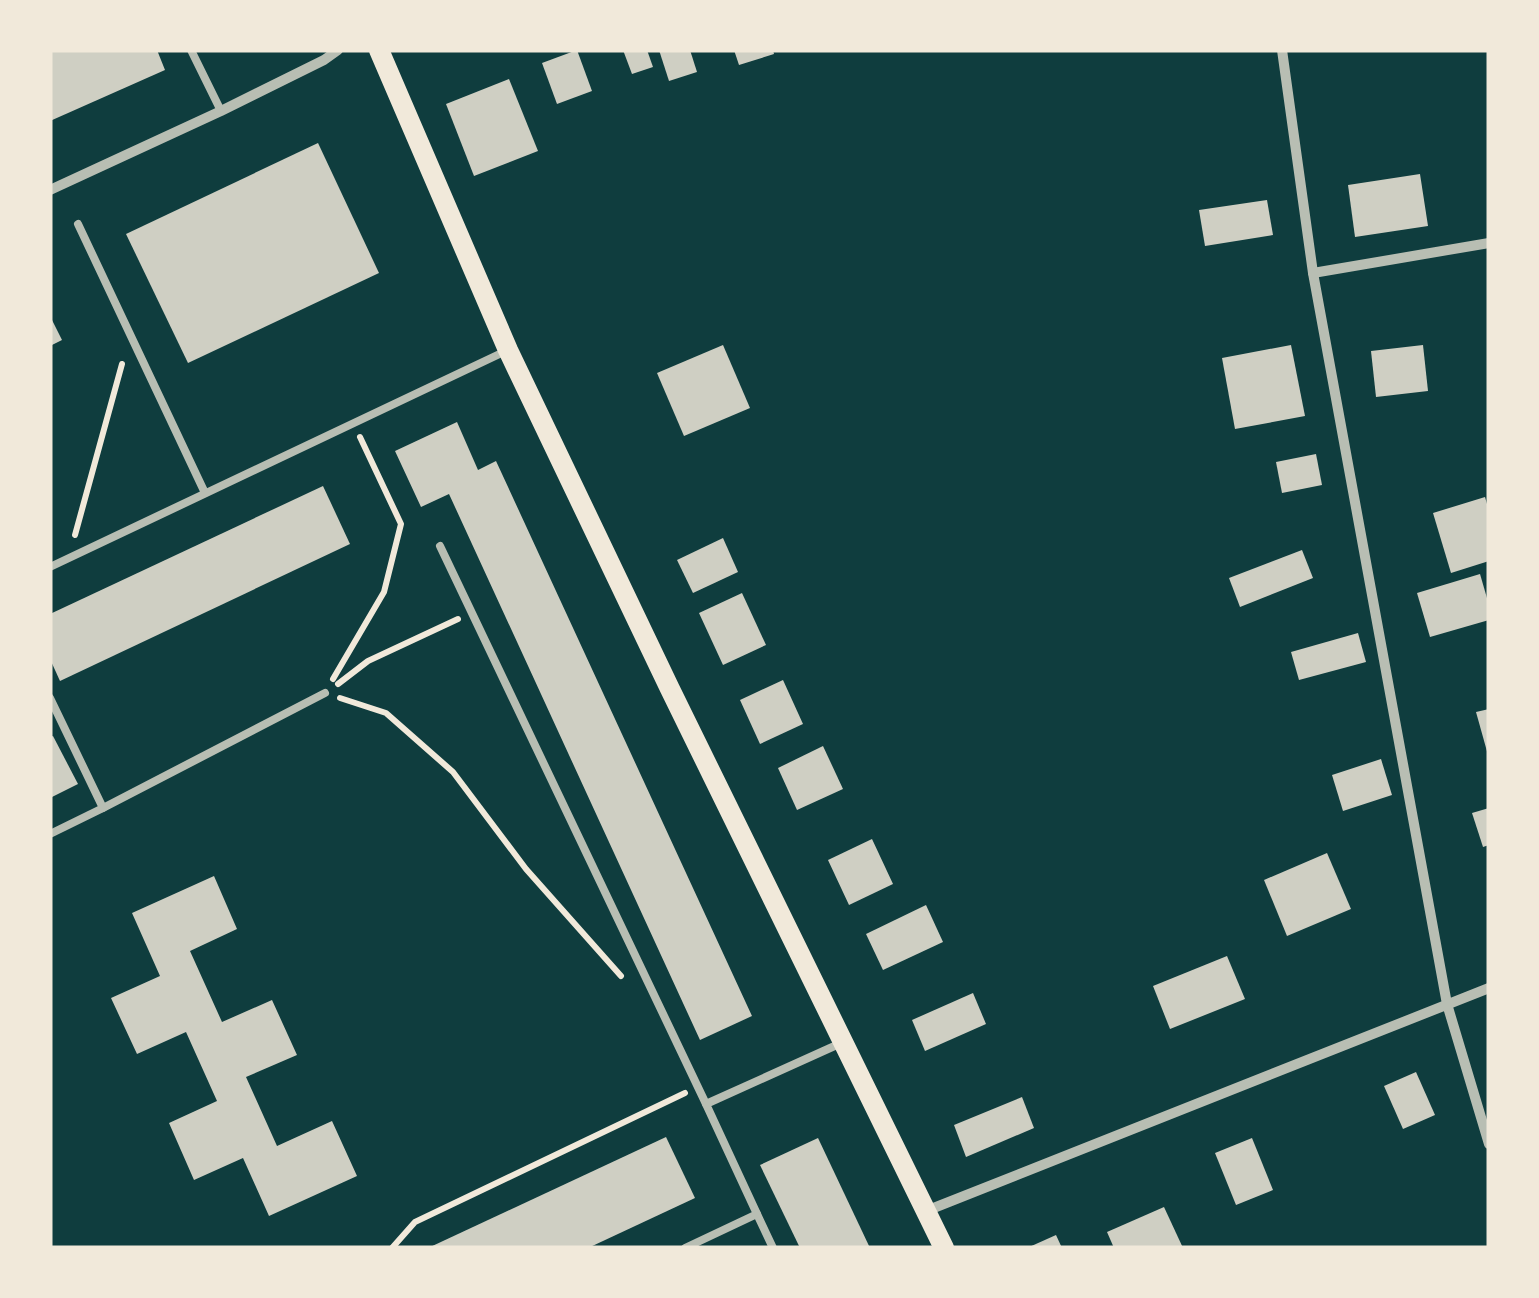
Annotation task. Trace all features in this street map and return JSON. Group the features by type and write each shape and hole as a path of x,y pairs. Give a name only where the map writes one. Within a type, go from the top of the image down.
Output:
{"main road":[{"path":"379,50 508,350 944,1248"}],"street":[{"path":"50,190 221,111 338,50"},
{"path":"1282,50 1313,273 1447,1004 1489,1144"},
{"path":"1313,273 1489,243"},
{"path":"926,1211 1489,988"}],"lane":[{"path":"191,50 221,111"},
{"path":"78,224 205,493"},
{"path":"50,567 508,350"},
{"path":"440,546 773,1248"},
{"path":"50,834 325,693"},
{"path":"50,698 103,808"},
{"path":"706,1104 844,1042"},
{"path":"685,1248 757,1214"}],"path":[{"path":"68,558 130,334"},
{"path":"325,693 384,592 400,524 353,423"},
{"path":"325,693 368,661 471,612"},
{"path":"325,693 386,713 453,772 526,869 623,978"},
{"path":"392,1248 415,1222 698,1087"}],"building":[{"path":"50,50 157,50 165,70 50,121"},
{"path":"577,50 592,91 557,104 542,63"},
{"path":"623,50 647,50 653,67 632,74"},
{"path":"659,50 690,50 697,72 669,81"},
{"path":"734,50 773,50 774,54 739,65"},
{"path":"509,79 538,151 474,176 446,104"},
{"path":"318,143 379,273 188,363 126,234"},
{"path":"1420,174 1428,226 1355,237 1348,185"},
{"path":"1267,200 1273,235 1205,246 1199,210"},
{"path":"50,316 62,340 50,346"},
{"path":"723,345 750,408 684,436 657,373"},
{"path":"1291,345 1305,416 1235,429 1222,358"},
{"path":"1423,345 1428,391 1376,397 1371,351"},
{"path":"457,422 478,470 496,461 752,1016 700,1040 449,494 421,507 395,451"},
{"path":"1316,454 1322,485 1282,493 1276,462"},
{"path":"323,486 350,544 60,681 50,659 50,614"},
{"path":"1485,497 1489,511 1489,561 1451,573 1433,513"},
{"path":"723,538 738,572 693,593 677,560"},
{"path":"1302,550 1313,578 1240,607 1229,578"},
{"path":"1480,574 1489,620 1430,637 1417,593"},
{"path":"742,593 766,645 723,665 699,613"},
{"path":"1358,633 1366,662 1299,680 1291,652"},
{"path":"783,680 803,724 760,744 740,700"},
{"path":"1489,709 1489,755 1488,755 1476,712"},
{"path":"53,736 78,784 50,798 50,737"},
{"path":"823,746 843,789 797,810 778,768"},
{"path":"1381,759 1392,795 1343,811 1332,775"},
{"path":"1489,808 1489,845 1483,847 1472,813"},
{"path":"872,839 893,884 849,905 828,860"},
{"path":"1327,853 1351,909 1287,936 1264,880"},
{"path":"214,876 237,929 190,951 222,1022 272,1000 297,1055 246,1077 277,1146 332,1121 357,1176 269,1216 243,1158 194,1180 169,1123 217,1101 186,1032 137,1054 111,998 160,976 132,913"},
{"path":"926,905 943,942 883,970 866,934"},
{"path":"1227,956 1245,999 1170,1029 1153,986"},
{"path":"973,993 986,1024 925,1051 912,1020"},
{"path":"1416,1072 1435,1115 1403,1129 1384,1086"},
{"path":"1022,1097 1034,1128 966,1157 954,1125"},
{"path":"666,1137 695,1198 588,1248 428,1248"},
{"path":"818,1138 870,1248 800,1248 760,1165"},
{"path":"1252,1138 1273,1190 1236,1205 1215,1153"},
{"path":"1164,1207 1183,1248 1114,1248 1107,1232"},
{"path":"1056,1235 1062,1248 1027,1248"}]}
